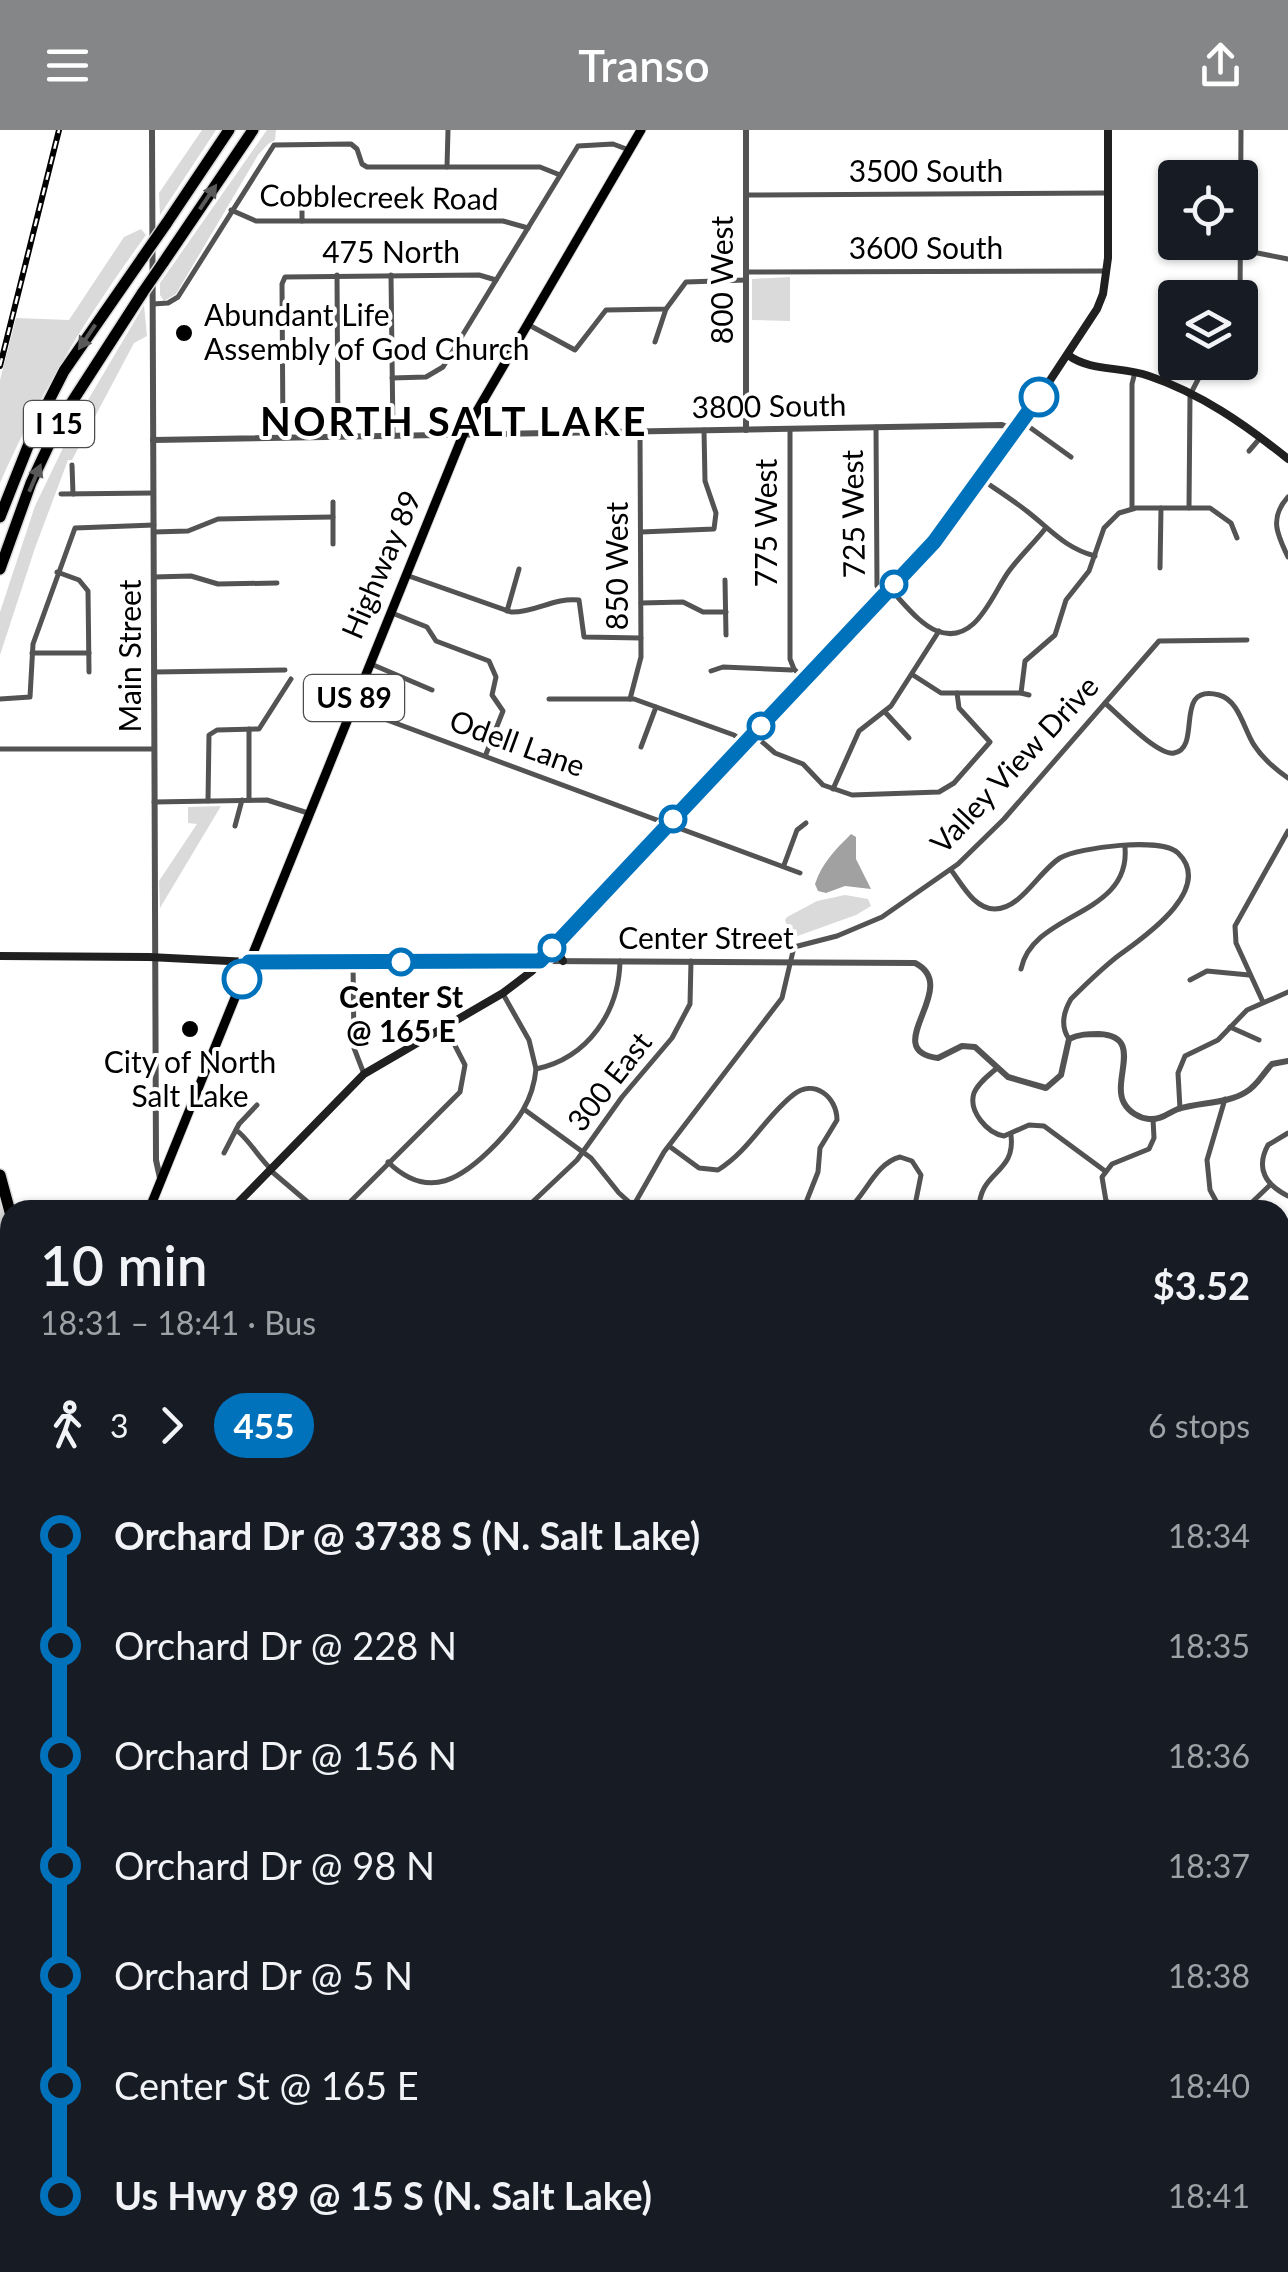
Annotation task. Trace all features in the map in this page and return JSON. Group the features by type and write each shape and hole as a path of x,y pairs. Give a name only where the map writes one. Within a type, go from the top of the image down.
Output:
{"highway":[{"name":"I 15","path":"0,516 36,426 64,371 229,130"},
{"name":"I 15","path":"0,569 31,484 61,419 253,130"},
{"path":"0,1175 7,1200"}],"main road":[{"name":"Highway 89","path":"153,1200 463,435 641,130"},
{"path":"241,1200 364,1074 503,993 540,961 944,531 1100,304 1107,271 1108,130"},
{"path":"1068,355 1084,366"},
{"path":"1057,371 1084,366 1135,372 1237,420 1288,459"},
{"path":"554,946 563,961"},
{"name":"Center Street","path":"0,956 249,962 540,961"}],"street":[{"name":"Main Street","path":"152,130 156,1160 162,1180"},
{"path":"448,130 448,167"},
{"name":"800 West","path":"746,130 746,430"},
{"path":"1241,130 1241,160"},
{"path":"153,304 168,303 178,297 272,146 350,144 365,166 540,166 560,175"},
{"path":"392,378 426,377 440,370 580,145 616,144 629,150"},
{"name":"3500 South","path":"746,195 1107,193"},
{"path":"302,194 302,221"},
{"name":"Cobblecreek Road","path":"231,210 252,221 503,221 528,228"},
{"path":"1258,253 1288,259"},
{"name":"3600 South","path":"666,309 686,282 746,276 1107,271"},
{"name":"475 North","path":"284,438 285,277 479,275 496,280"},
{"path":"337,276 338,437"},
{"path":"391,276 393,436"},
{"path":"526,324 573,350 581,346 606,310 666,309 655,342"},
{"path":"1132,508 1135,372"},
{"path":"1189,508 1190,396 1198,380"},
{"path":"1018,425 1071,457"},
{"name":"3800 South","path":"154,440 1018,425"},
{"name":"725 West","path":"876,428 877,586 882,597"},
{"name":"775 West","path":"790,429 790,659 794,670"},
{"path":"641,532 712,530 716,526 716,513 705,480 704,430"},
{"name":"850 West","path":"630,698 640,666 640,432"},
{"path":"1249,451 1261,436"},
{"path":"72,465 73,494"},
{"path":"982,479 1068,546 1094,556"},
{"path":"61,494 154,493"},
{"path":"1288,497 1278,508 1275,526 1288,557"},
{"path":"333,502 333,544"},
{"path":"913,675 939,692 1025,694 1024,661 1052,638 1066,600 1086,574 1109,521 1132,508 1219,512 1234,525 1237,538"},
{"path":"1160,568 1161,508"},
{"path":"0,700 30,698 32,652 76,526 191,530 218,519 333,517"},
{"path":"890,589 928,626 957,632 974,624 1010,569 1045,529"},
{"path":"507,611 519,569"},
{"path":"57,572 76,579 89,595 89,672"},
{"path":"404,574 507,611 523,612 554,601 577,599 584,637 641,638"},
{"path":"154,577 191,576 218,584 277,583"},
{"path":"725,580 726,635"},
{"path":"641,603 683,602 703,612 726,612"},
{"path":"389,612 427,627 438,642 489,661 496,677 492,695 503,712 485,756"},
{"path":"833,790 858,731 885,712 939,631"},
{"name":"Valley View Drive","path":"791,962 797,946 870,922 951,870 1004,819 1161,640 1247,640"},
{"path":"32,652 89,653"},
{"path":"368,663 432,690"},
{"path":"154,672 284,670"},
{"path":"711,671 794,670 804,679"},
{"path":"208,801 208,736 218,730 262,727 290,679"},
{"path":"753,734 774,753 803,764 833,790 855,795 938,792 954,783 990,742 959,708 957,693"},
{"path":"1105,703 1159,750 1171,753 1186,746 1188,714 1194,702 1207,695 1223,697 1235,708 1260,754 1288,778"},
{"path":"548,698 630,698 734,735 745,743"},
{"name":"Odell Lane","path":"351,707 800,873"},
{"path":"642,746 656,707"},
{"path":"885,712 909,738"},
{"path":"235,826 246,800 249,729"},
{"path":"0,749 154,749"},
{"path":"154,802 276,802 308,813"},
{"path":"784,865 797,830 806,823"},
{"path":"1263,1002 1236,943 1235,926 1288,831"},
{"path":"951,870 977,902 999,909 1012,904 1063,856 1156,844 1173,849 1187,868 1186,889 1161,924 1071,999 1064,1016 1064,1031 1069,1039 1062,1075 1050,1087 1040,1088 1022,1084 996,1068 977,1087 974,1106 991,1132 1010,1135 1029,1126 1044,1126 1105,1171"},
{"path":"1020,969 1024,957 1045,935 1090,907 1119,881 1126,864 1124,846"},
{"name":"Center Street","path":"540,961 912,962 923,967 932,989 915,1031 918,1048 935,1058 962,1046 975,1046 996,1068"},
{"path":"536,1068 553,1064 576,1050 600,1028 617,992 620,961"},
{"path":"354,962 354,1044 356,1060 364,1074"},
{"name":"300 East","path":"534,1200 584,1152 684,1019 692,996 691,962"},
{"path":"639,1200 670,1146 780,1001 788,986 791,962"},
{"path":"1190,980 1207,972 1250,974"},
{"path":"1180,1109 1181,1062 1190,1053 1215,1042 1244,1012 1288,992"},
{"path":"388,1162 405,1176 423,1182 458,1177 476,1165 525,1110 536,1068 530,1040 503,993"},
{"path":"352,1200 455,1100 462,1087 464,1060 446,1026"},
{"path":"1230,1027 1260,1040"},
{"path":"1069,1039 1079,1034 1104,1034 1117,1040 1124,1053 1120,1087 1123,1103 1135,1115 1153,1119 1250,1090 1272,1064 1288,1061"},
{"path":"670,1146 702,1170 718,1170 751,1144 795,1093 810,1089 825,1093 837,1109 836,1124 820,1148 818,1172 807,1200"},
{"path":"1216,1200 1210,1190 1207,1160 1224,1099"},
{"path":"224,1153 236,1130 257,1105"},
{"path":"525,1110 584,1152 626,1200"},
{"path":"1106,1200 1101,1184 1105,1171 1112,1164 1147,1151 1154,1138 1153,1119"},
{"path":"236,1130 270,1170 305,1200"},
{"path":"1288,1133 1274,1139 1264,1152 1262,1170 1270,1185 1288,1196"},
{"path":"981,1200 984,1184 1010,1157 1010,1135"},
{"path":"857,1200 884,1165 900,1158 912,1161 921,1175 916,1200"},
{"path":"1254,1200 1270,1185"}],"shaded area":[{"path":"202,130 216,130 160,215 159,193"},
{"path":"267,130 276,130 275,140 258,155 176,294 164,301 160,283"},
{"path":"141,229 146,235 66,355 0,483 0,380 16,318 69,320 124,237"},
{"path":"790,277 790,321 752,320 752,279"},
{"path":"144,305 147,336 134,343 72,460 68,460 0,655 0,612 35,506 78,417"},
{"path":"221,806 160,908 159,881 197,824 188,823 188,807"},
{"path":"851,834 856,837 856,859 871,889 845,886 826,893 818,891 815,884 821,870"},
{"path":"845,895 868,899 871,906 792,938 787,917 817,901"}],"railway":[{"path":"0,366 59,130"}],"bus line":[{"name":"455","path":"242,979 249,962 540,961 934,542 1039,397"}],"place":[{"name":"Abundant Life Assembly of God Church","path":"184,333"},
{"name":"Center St @ 165 E","path":"401,962"},
{"name":"City of North Salt Lake","path":"190,1029"}],"district":[{"name":"NORTH SALT LAKE","path":"454,422"}]}
